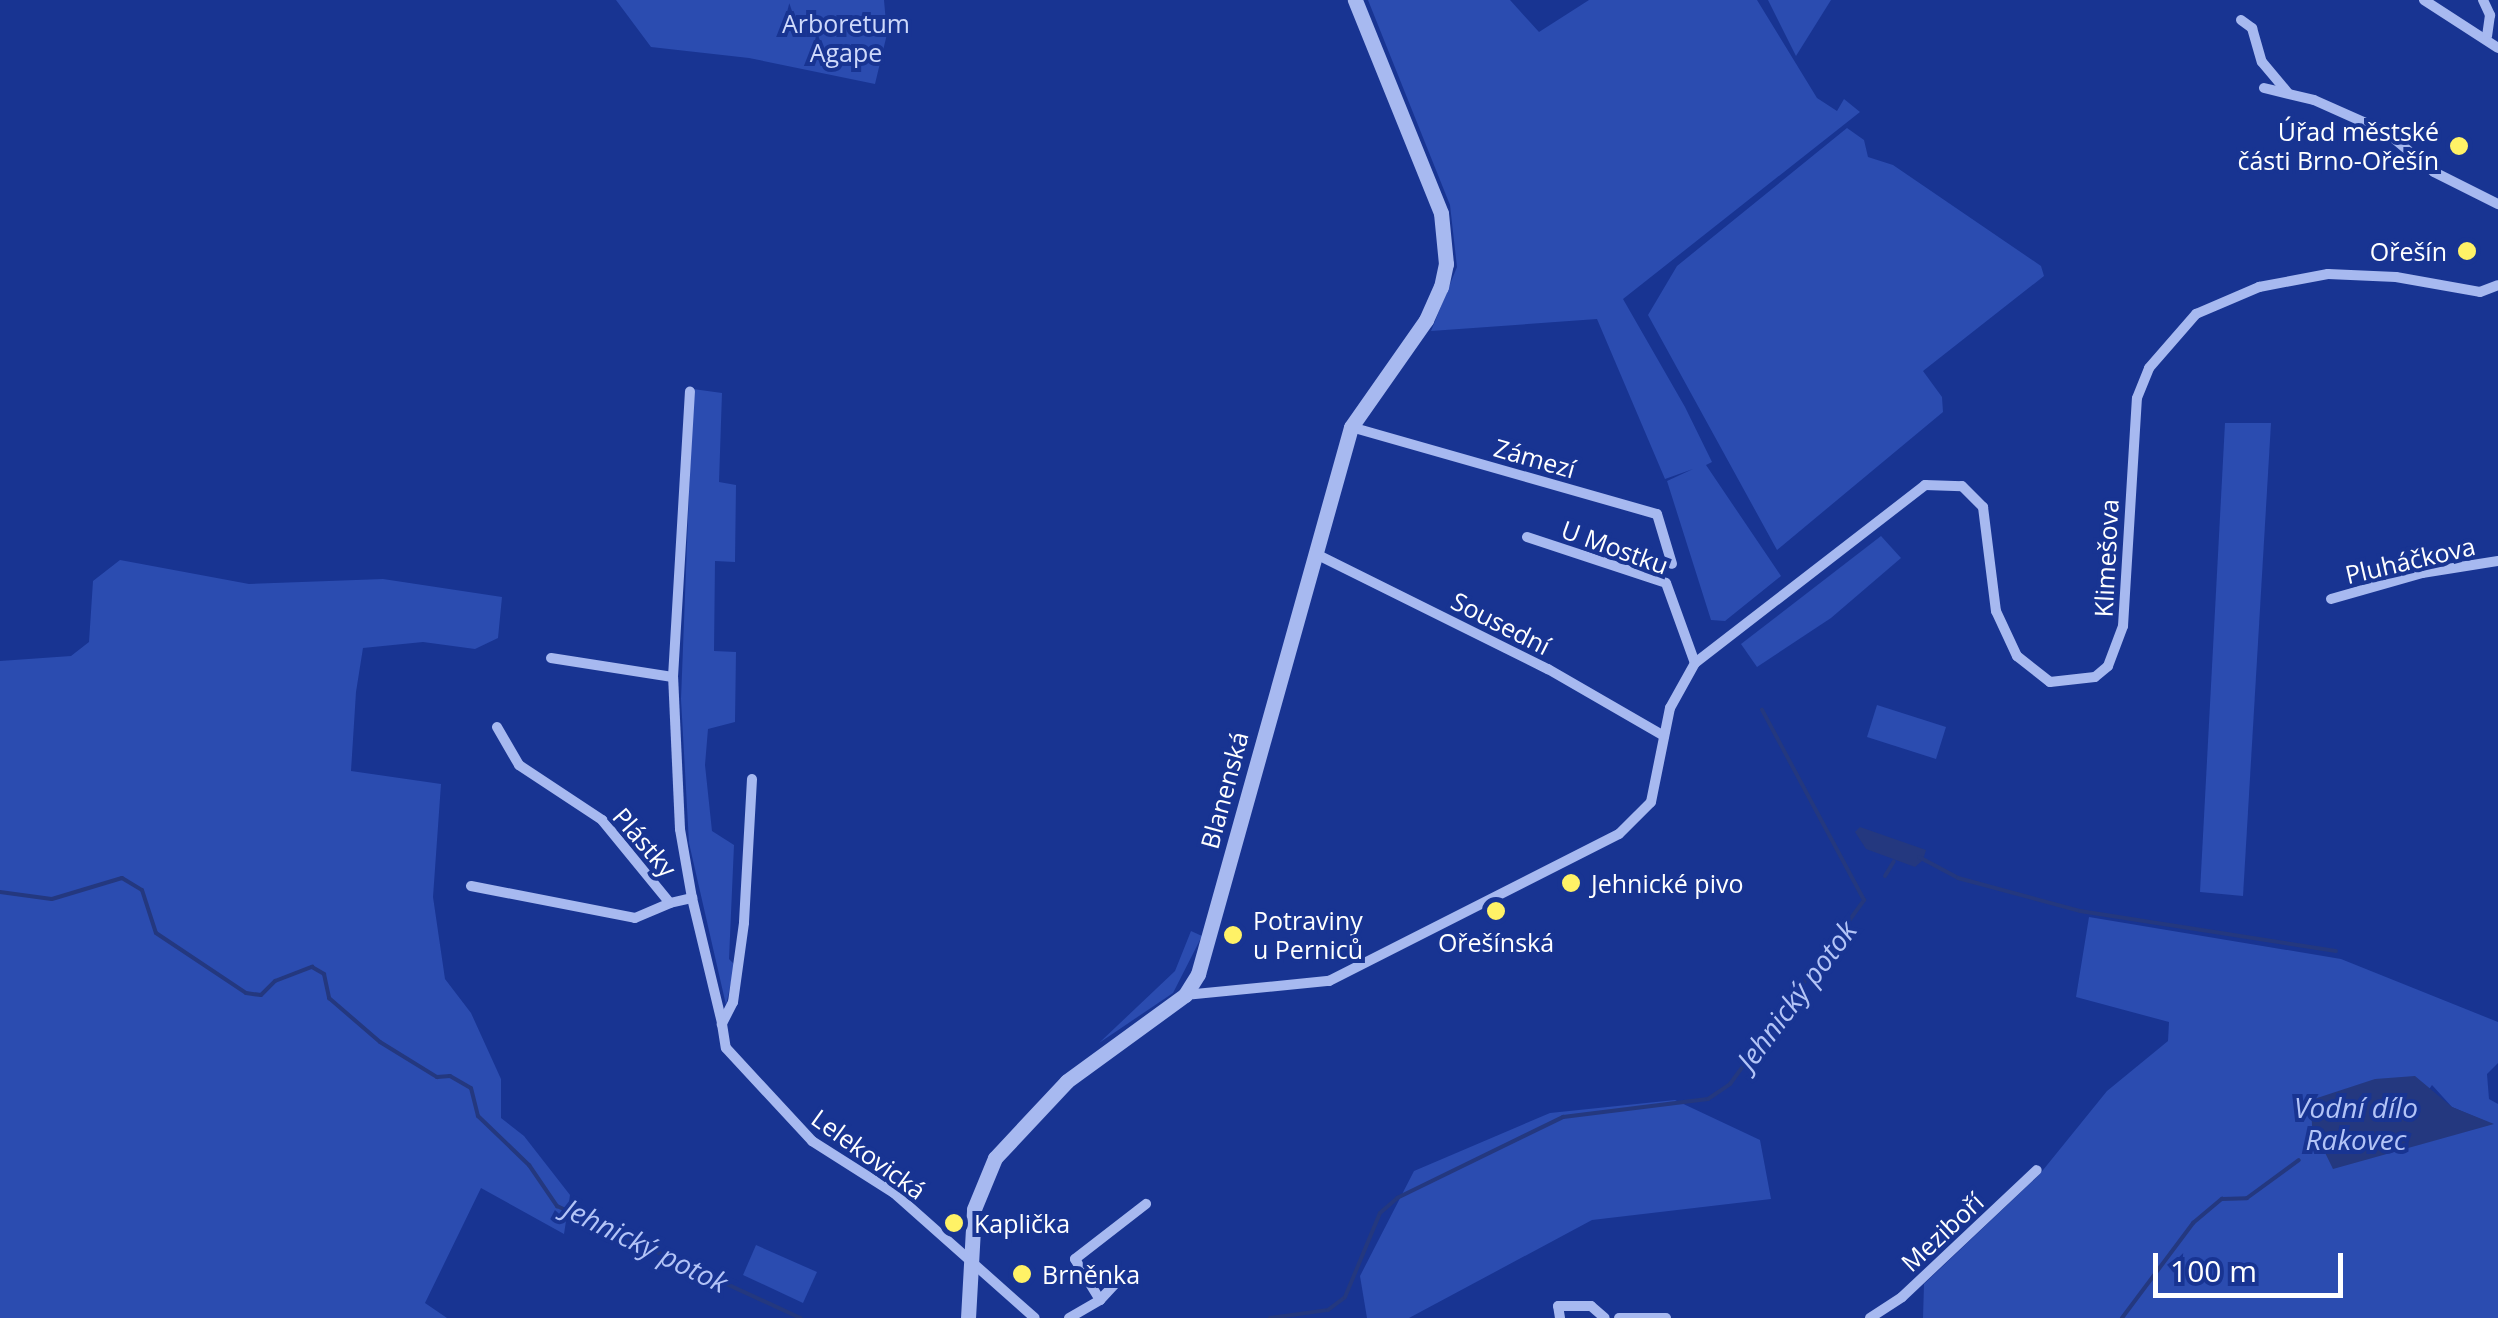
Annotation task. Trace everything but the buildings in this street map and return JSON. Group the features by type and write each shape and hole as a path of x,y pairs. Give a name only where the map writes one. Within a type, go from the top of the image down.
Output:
{"street":[{"name":"Blanenská","path":"968,1318 976,1197 994,1158 1067,1081 1185,995 1207,946 1351,427 1426,320 1441,286 1446,264 1441,213 1355,0"},
{"path":"2424,0 2486,36 2498,48"},
{"path":"2483,0 2490,15 2486,36"},
{"path":"2241,20 2252,28 2262,62 2288,94"},
{"path":"2264,88 2386,132 2434,172 2498,204"},
{"name":"Klimešova","path":"1695,663 1925,485 1950,482 1971,491 1983,507 1996,611 2018,656 2050,682 2095,678 2113,656 2124,626 2137,398 2149,368 2178,333 2215,302 2303,277 2370,274 2480,292 2498,285"},
{"name":"Plástky","path":"497,728 519,765 602,820 670,904 692,898 680,830 673,677 690,392"},
{"name":"Zámezí","path":"1351,427 1657,514 1672,564"},
{"name":"U Mostku","path":"1527,537 1666,584 1695,663"},
{"name":"Sousední","path":"1316,554 1548,668 1664,736"},
{"name":"Pluháčkova","path":"2331,599 2422,572 2498,561"},
{"path":"552,658 673,677"},
{"path":"1185,995 1329,981 1605,843 1651,802 1678,686 1695,663"},
{"path":"722,1024 733,1002 744,923 752,779"},
{"path":"471,886 634,918 670,904"},
{"name":"Lelekovická","path":"692,898 733,1059 794,1124 894,1193 972,1260 992,1286 1035,1318"},
{"name":"Meziboří","path":"1870,1318 1902,1297 2037,1170"},
{"path":"1100,1300 1075,1259 1146,1204"},
{"path":"1069,1318 1100,1300 1125,1273"},
{"path":"1560,1318 1558,1306 1591,1306 1605,1318"},
{"path":"1618,1318 1666,1318"}],"green space":[{"name":"Arboretum Agape","path":"616,0 884,0 887,34 875,84 749,58 651,47"},
{"path":"1368,0 1510,0 1539,32 1589,0 1757,0 1817,98 1837,111 1844,99 1860,112 1623,299 1685,407 1712,462 1706,465 1781,576 1725,621 1711,620 1667,481 1693,469 1665,479 1597,319 1431,331 1457,267 1450,205"},
{"path":"1768,0 1831,0 1796,56"},
{"path":"1847,128 1864,140 1868,157 1893,165 2041,266 2044,276 1923,371 1942,397 1943,412 1777,550 1648,315 1677,266"},
{"path":"693,389 722,393 719,482 736,485 735,562 715,561 714,651 736,652 735,722 708,729 705,765 712,831 734,845 729,959 735,965 726,1005 689,843 681,699"},
{"path":"2225,423 2271,423 2243,896 2200,892"},
{"path":"1881,536 1901,558 1831,618 1757,667 1741,644"},
{"path":"120,560 249,584 383,579 502,597 498,638 475,649 423,642 363,648 356,692 351,771 441,784 433,897 445,979 471,1013 501,1079 501,1118 524,1136 570,1195 564,1234 481,1188 425,1303 447,1318 0,1318 0,661 71,656 89,642 93,581"},
{"path":"1877,705 1946,727 1936,759 1867,737"},
{"path":"2089,917 2341,959 2498,1022 2498,1063 2487,1074 2489,1099 2498,1104 2498,1318 1923,1318 1924,1284 2039,1175 2107,1091 2168,1041 2169,1022 2076,997","holes":["2432,1085 2452,1107 2492,1124 2387,1151"]},
{"path":"1191,931 1202,936 1173,993 1099,1043 1175,971"},
{"path":"1675,1100 1760,1140 1771,1199 1592,1220 1409,1318 1367,1318 1360,1276 1414,1171 1550,1113"},
{"path":"756,1245 817,1272 803,1303 743,1275"}],"water":[{"path":"1860,827 1926,850 1923,860 1915,867 1866,849 1855,832"},
{"name":"Vodní dílo Rakovec","path":"2415,1076 2452,1107 2494,1124 2333,1169 2312,1126 2311,1100 2375,1079"}],"waterway":[{"name":"Jehnický potok","path":"1270,1318 1328,1310 1345,1297 1380,1213 1397,1198 1563,1117 1708,1099 1730,1084 1864,900 1762,710"},
{"name":"Jehnický potok","path":"1919,857 1958,878 2080,911 2336,951"},
{"name":"Jehnický potok","path":"1885,876 1894,861"},
{"name":"Jehnický potok","path":"0,892 52,899 122,878 142,890 156,933 246,993 261,995 275,981 312,967 324,974 329,998 380,1042 437,1077 450,1076 471,1088 478,1116 529,1165 557,1206 801,1318"},
{"path":"2122,1318 2193,1223 2222,1199 2247,1198 2299,1160"}],"place":[{"name":"Úřad městské části Brno-Ořešín","path":"2459,146"},
{"name":"Ořešín","path":"2467,251"},
{"name":"Jehnické pivo","path":"1571,883"},
{"name":"Ořešínská","path":"1496,911"},
{"name":"Potraviny u Perniců","path":"1233,935"},
{"name":"Kaplička","path":"954,1223"},
{"name":"Brněnka","path":"1022,1274"}]}
